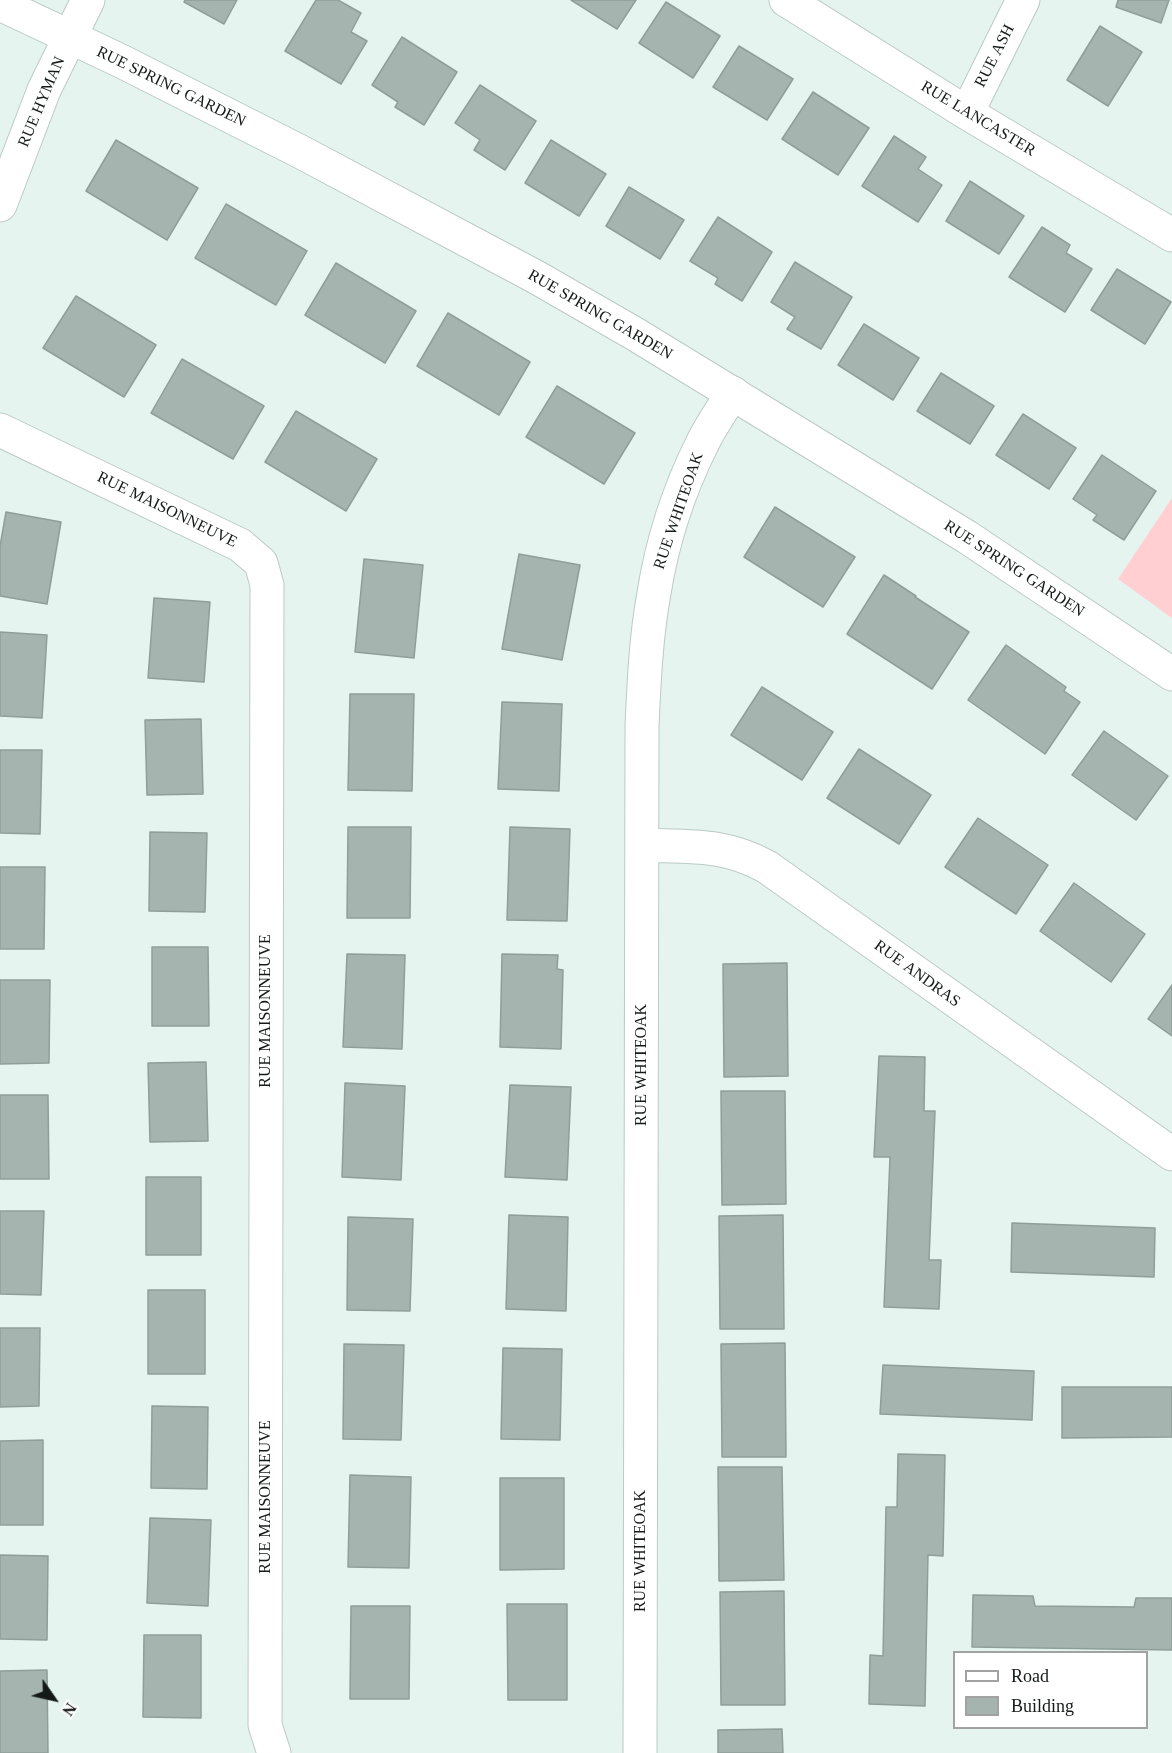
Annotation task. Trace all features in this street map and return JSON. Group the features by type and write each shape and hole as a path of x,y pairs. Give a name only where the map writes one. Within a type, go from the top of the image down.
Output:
{"street":[{"name":"RUE HYMAN","path":"0,205 44,90 87,0"},
{"name":"RUE LANCASTER","path":"786,0 967,113 1172,235"},
{"name":"RUE ASH","path":"967,113 1023,0"},
{"name":"RUE SPRING GARDEN","path":"0,4 301,152 526,271 733,393 986,549 1172,674"},
{"name":"RUE WHITEOAK","path":"640,1753 642,726 654,592 669,532 690,469 703,442 733,393"},
{"name":"RUE MAISONNEUVE","path":"0,430 240,545 261,563 267,585 265,1725 274,1753"},
{"name":"RUE ANDRAS","path":"642,845 706,847 749,856 1172,1154"}],"shaded area":[{"path":"1172,498 1172,618 1118,579"}],"building":[{"path":"185,0 237,0 224,24 184,2"},
{"path":"316,0 338,0 361,13 351,32 367,41 341,84 285,51"},
{"path":"571,0 636,0 617,29"},
{"path":"1118,0 1169,0 1161,23 1116,7"},
{"path":"666,2 720,36 693,78 639,43"},
{"path":"1100,26 1142,52 1108,106 1067,80"},
{"path":"402,37 457,72 424,125 395,107 398,102 372,85"},
{"path":"739,46 793,79 767,120 713,87"},
{"path":"480,85 536,121 505,170 474,150 480,140 455,123"},
{"path":"813,92 869,128 838,175 782,139"},
{"path":"894,136 926,157 918,169 942,185 918,222 862,186"},
{"path":"116,140 198,188 167,240 86,191"},
{"path":"551,140 606,174 579,216 525,183"},
{"path":"970,181 1024,216 999,254 946,221"},
{"path":"629,187 684,220 660,259 606,226"},
{"path":"226,204 307,251 276,305 195,258"},
{"path":"718,217 772,252 742,301 715,284 718,278 690,261"},
{"path":"1042,227 1070,245 1066,253 1092,269 1065,312 1009,277"},
{"path":"795,262 852,297 821,349 787,329 795,317 771,302"},
{"path":"336,263 416,311 385,363 305,315"},
{"path":"1117,269 1171,302 1145,344 1091,310"},
{"path":"76,296 156,345 124,397 43,348"},
{"path":"448,313 530,362 499,415 417,366"},
{"path":"864,324 919,358 893,400 838,365"},
{"path":"182,359 264,406 233,459 151,413"},
{"path":"941,373 994,406 970,444 917,411"},
{"path":"557,386 635,433 604,484 526,437"},
{"path":"296,411 377,459 346,511 265,462"},
{"path":"1023,414 1076,448 1049,489 996,455"},
{"path":"1102,455 1156,491 1124,540 1093,520 1097,515 1073,499"},
{"path":"775,507 855,557 823,607 744,557"},
{"path":"6,512 61,522 47,604 0,596 0,546"},
{"path":"519,554 580,565 562,660 502,649"},
{"path":"364,559 423,565 414,658 355,652"},
{"path":"884,575 969,632 932,689 847,634"},
{"path":"154,598 210,602 204,682 148,678"},
{"path":"0,632 47,635 42,718 0,716"},
{"path":"1006,645 1066,687 1064,691 1080,702 1045,754 968,700"},
{"path":"762,687 833,732 802,780 731,735"},
{"path":"350,694 414,694 412,791 348,790"},
{"path":"502,702 562,704 559,791 498,789"},
{"path":"201,719 203,794 147,795 145,720"},
{"path":"1104,731 1168,776 1136,820 1072,775"},
{"path":"859,749 931,795 899,844 827,798"},
{"path":"0,750 42,750 40,834 0,833"},
{"path":"978,818 1048,865 1016,914 945,867"},
{"path":"348,827 411,827 410,918 347,918"},
{"path":"510,827 570,829 567,921 507,920"},
{"path":"150,832 207,833 205,912 149,911"},
{"path":"0,867 45,867 44,949 0,949"},
{"path":"1074,883 1145,934 1111,982 1040,931"},
{"path":"152,947 208,947 209,1026 152,1026"},
{"path":"347,954 405,955 402,1049 343,1047"},
{"path":"502,954 558,955 557,969 563,970 561,1049 500,1047"},
{"path":"787,963 788,1076 724,1077 723,964"},
{"path":"0,980 50,980 49,1063 0,1064"},
{"path":"1172,985 1172,1036 1148,1019"},
{"path":"879,1056 925,1057 924,1111 935,1111 929,1260 941,1260 939,1309 884,1307 890,1157 874,1157"},
{"path":"206,1062 208,1141 150,1142 148,1063"},
{"path":"345,1083 405,1086 401,1180 342,1177"},
{"path":"510,1085 571,1087 567,1180 505,1177"},
{"path":"721,1091 785,1091 786,1204 722,1205"},
{"path":"0,1095 48,1095 49,1179 0,1179"},
{"path":"146,1177 201,1177 201,1255 146,1255"},
{"path":"0,1211 44,1211 41,1295 0,1294"},
{"path":"509,1215 568,1217 566,1311 506,1309"},
{"path":"783,1215 784,1329 720,1329 719,1216"},
{"path":"348,1217 413,1219 410,1311 347,1310"},
{"path":"1012,1223 1155,1228 1154,1277 1011,1272"},
{"path":"148,1290 205,1290 205,1374 148,1374"},
{"path":"0,1328 40,1328 39,1406 0,1407"},
{"path":"785,1343 786,1457 722,1457 721,1344"},
{"path":"344,1344 404,1345 401,1440 343,1439"},
{"path":"503,1348 562,1349 560,1440 501,1439"},
{"path":"883,1365 1034,1371 1032,1420 880,1414"},
{"path":"1062,1387 1172,1387 1172,1437 1062,1438"},
{"path":"152,1406 208,1407 207,1489 151,1488"},
{"path":"43,1440 43,1525 0,1525 0,1441"},
{"path":"898,1454 945,1455 943,1556 928,1555 925,1706 869,1704 870,1655 883,1656 886,1507 897,1507"},
{"path":"718,1467 782,1467 784,1580 719,1581"},
{"path":"350,1475 411,1477 409,1568 348,1567"},
{"path":"500,1478 564,1478 564,1569 500,1570"},
{"path":"150,1518 211,1520 208,1606 147,1603"},
{"path":"0,1555 48,1556 47,1640 0,1639"},
{"path":"784,1591 785,1705 721,1705 720,1592"},
{"path":"973,1595 1033,1596 1035,1606 1134,1607 1136,1598 1172,1598 1172,1650 972,1647"},
{"path":"507,1604 567,1604 567,1700 508,1700"},
{"path":"351,1606 410,1606 409,1699 350,1699"},
{"path":"144,1635 201,1635 201,1718 143,1717"},
{"path":"47,1670 48,1753 0,1753 0,1671"},
{"path":"782,1729 783,1753 718,1753 718,1730"}]}
